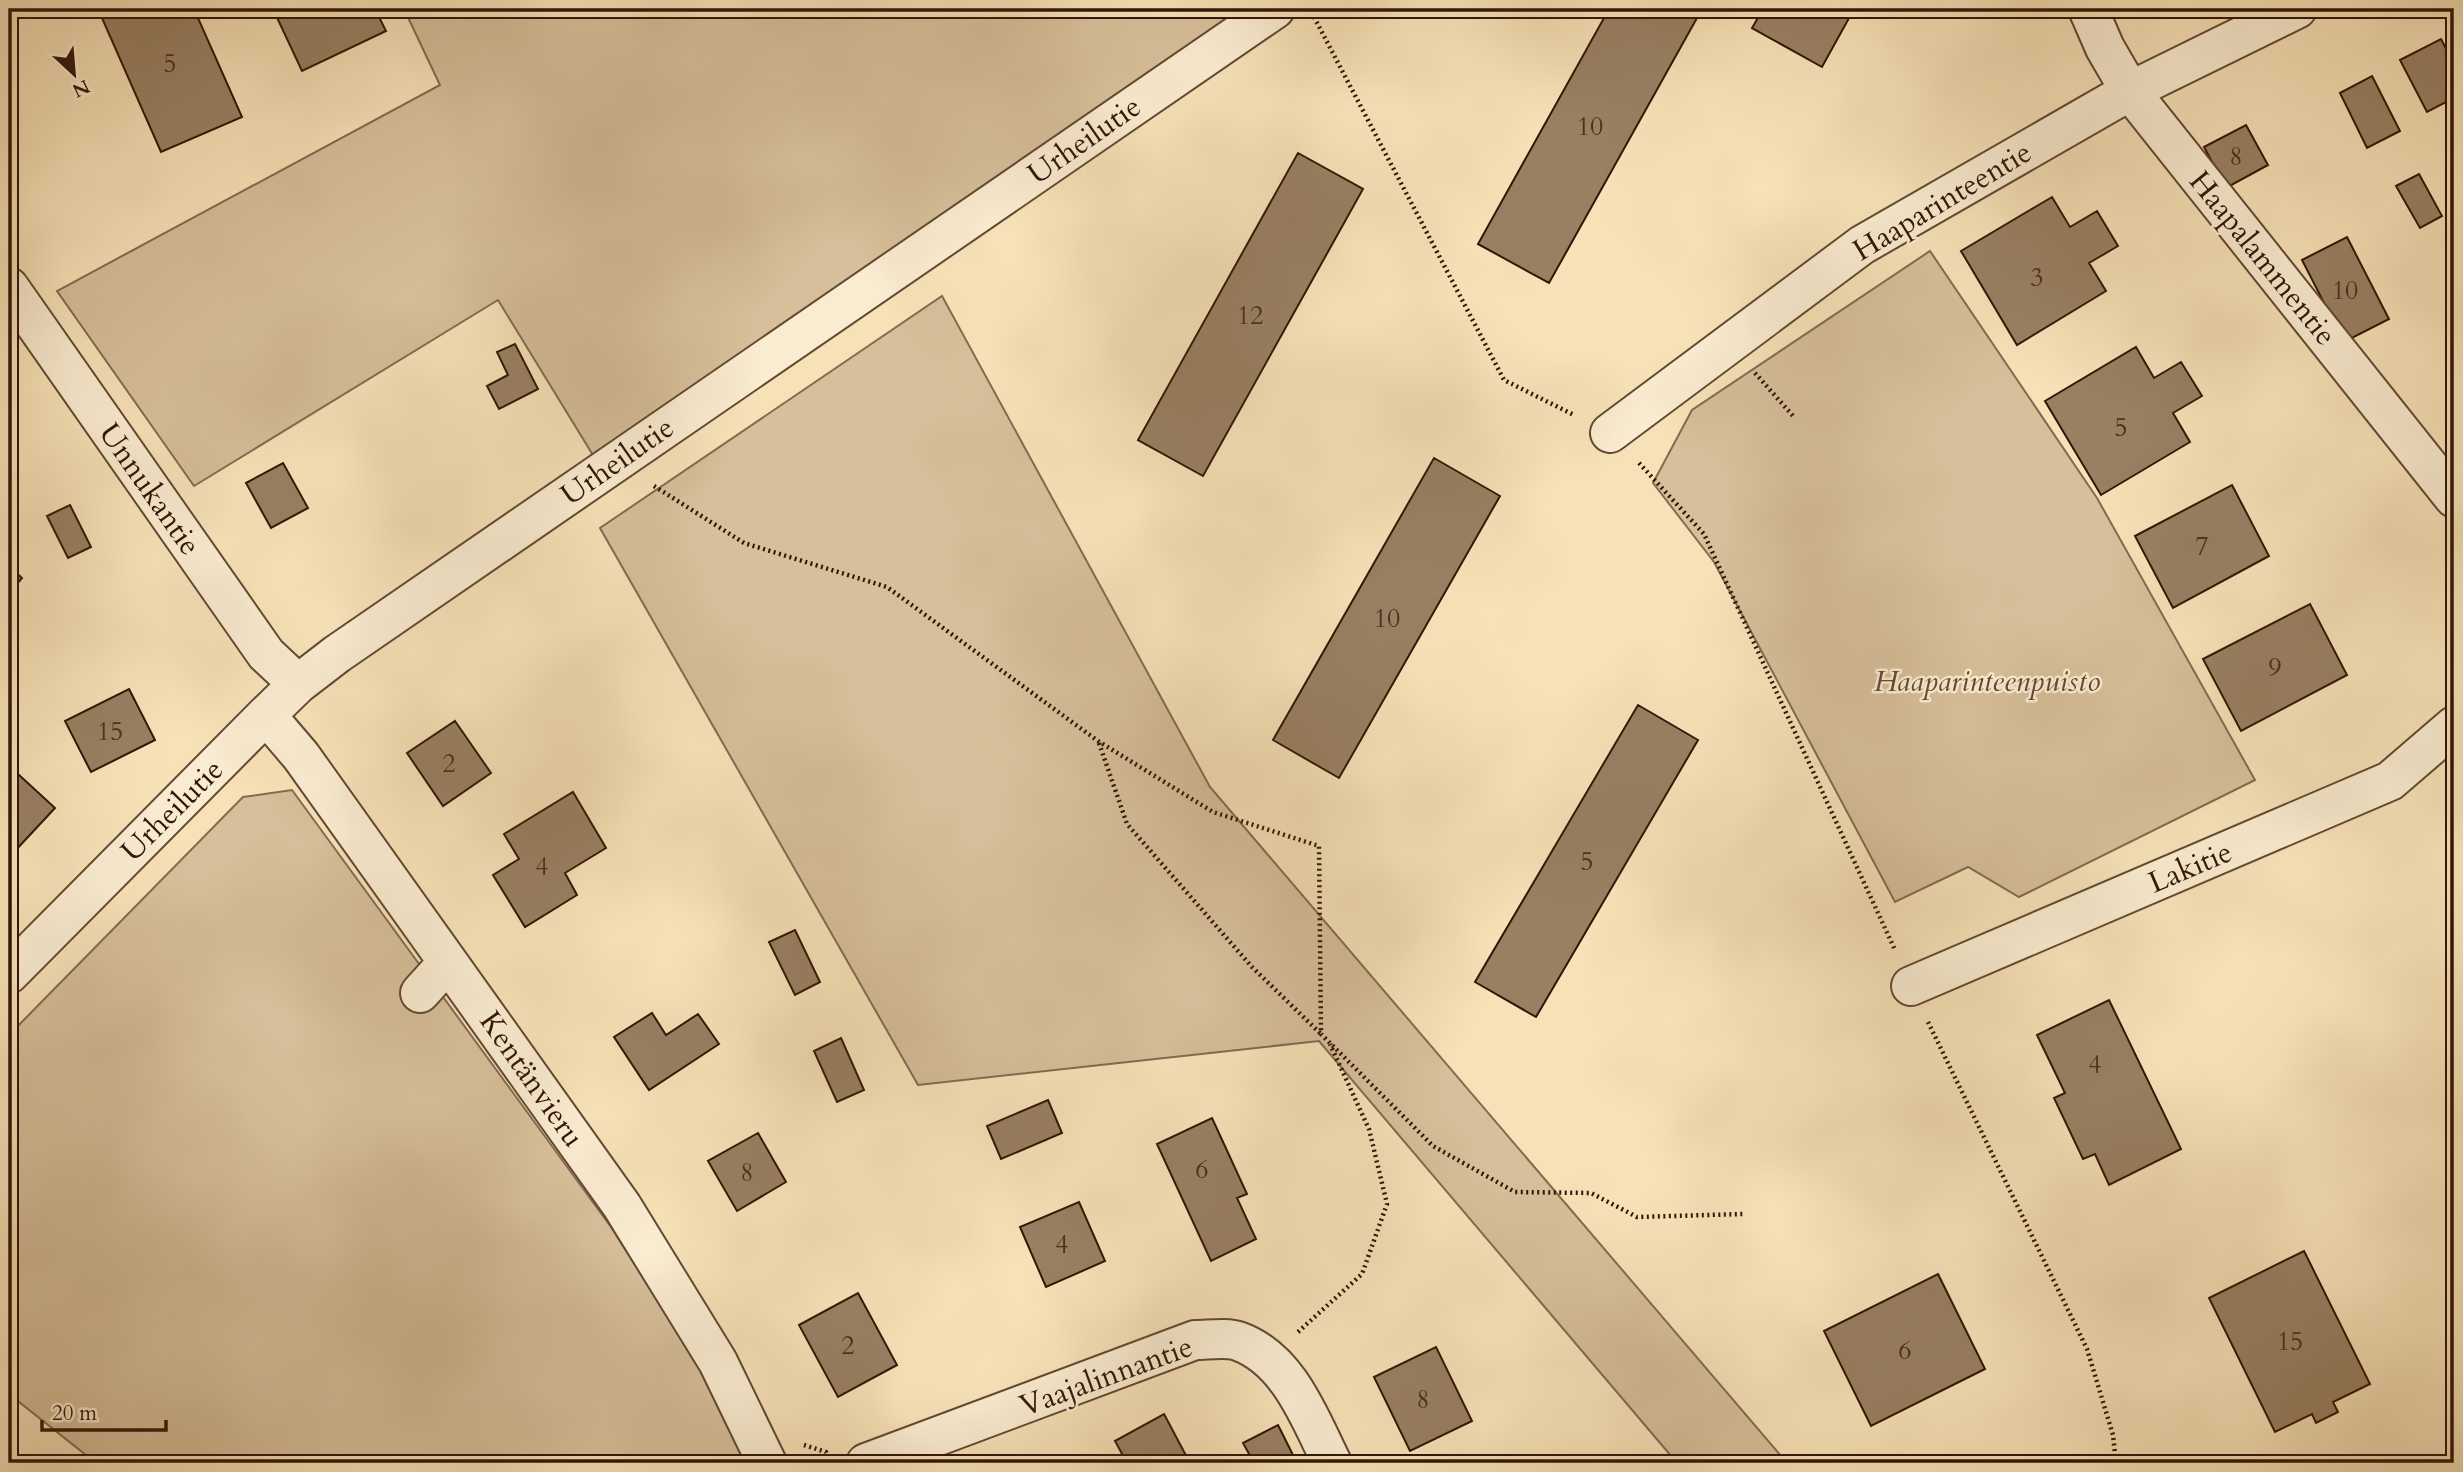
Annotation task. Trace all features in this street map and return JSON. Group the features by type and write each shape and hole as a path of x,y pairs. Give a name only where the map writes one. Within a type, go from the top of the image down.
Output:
{"street":[{"name":"Urheilutie","path":"9,974 298,684 348,646 1275,9"},
{"name":"Haapalammentie","path":"2088,9 2105,48 2130,91 2454,498"},
{"name":"Haaparinteentie","path":"1611,433 1862,245 2130,91 2297,9"},
{"name":"Unnukantie","path":"9,287 266,654 298,684"},
{"name":"Kentänvieru","path":"266,715 301,756 622,1206 718,1362 768,1463"},
{"name":"Lakitie","path":"1911,986 2390,781 2454,726"},
{"path":"420,993 448,962"},
{"name":"Vaajalinnantie","path":"866,1463 1195,1340 1237,1340 1269,1358 1299,1396 1332,1463"}],"path":[{"path":"1314,17 1504,380 1611,433 1704,534 1911,986 2087,1349 2113,1435 2116,1463"},
{"path":"1729,344 1794,417"},
{"path":"644,480 744,543 887,587 1098,741 1213,812 1319,846 1321,1034 1433,1146 1515,1192 1591,1193 1637,1217 1743,1214"},
{"path":"1098,741 1127,824 1252,967 1328,1041 1369,1129 1387,1204 1362,1274 1269,1358"}],"green space":[{"path":"404,9 1258,9 596,460 498,300 194,486 57,291 440,85"},
{"name":"Haaparinteenpuisto","path":"1930,251 2097,498 2255,780 2019,897 1968,867 1895,902 1714,562 1653,483 1692,410"},
{"path":"942,296 1210,787 1787,1463 1677,1463 1319,1041 918,1085 600,528"},
{"path":"292,790 611,1227 700,1367 746,1463 96,1463 9,1394 9,1035 243,797"}],"building":[{"path":"98,9 194,9 242,117 161,152"},
{"path":"273,9 375,9 386,31 302,71"},
{"path":"1609,9 1702,9 1549,283 1478,244"},
{"path":"1763,9 1854,9 1822,67 1752,28"},
{"path":"2441,39 2454,64 2454,98 2427,112 2400,60"},
{"path":"2372,76 2400,131 2367,148 2340,93"},
{"path":"2246,125 2268,165 2226,188 2204,147"},
{"path":"1298,153 1363,189 1203,476 1138,440"},
{"path":"2419,174 2442,216 2420,228 2396,186"},
{"path":"2052,197 2070,227 2097,211 2118,246 2089,263 2106,291 2017,345 1961,251"},
{"path":"2347,237 2389,319 2344,342 2302,260"},
{"path":"515,344 538,389 499,409 487,386 508,375 497,352"},
{"path":"2136,347 2154,378 2181,362 2202,396 2173,413 2190,442 2101,495 2045,401"},
{"path":"1434,458 1500,496 1339,778 1273,740"},
{"path":"283,463 308,508 271,528 246,483"},
{"path":"2232,485 2269,556 2173,608 2135,536"},
{"path":"70,505 91,547 68,558 47,516"},
{"path":"9,566 22,578 9,593"},
{"path":"2310,604 2347,675 2241,731 2203,659"},
{"path":"129,689 155,740 91,772 65,721"},
{"path":"1638,705 1698,740 1536,1017 1475,982"},
{"path":"455,721 491,773 443,806 407,753"},
{"path":"18,774 55,808 14,852 9,847 9,785"},
{"path":"573,792 606,848 565,873 577,895 525,927 493,875 519,859 504,834"},
{"path":"795,930 820,982 795,995 769,942"},
{"path":"2109,1000 2181,1149 2109,1185 2095,1154 2083,1159 2054,1098 2065,1093 2037,1035"},
{"path":"652,1013 666,1035 698,1014 719,1044 649,1090 614,1037"},
{"path":"841,1038 864,1090 837,1102 814,1051"},
{"path":"1048,1100 1062,1133 1001,1159 987,1126"},
{"path":"1212,1118 1247,1194 1237,1198 1256,1239 1211,1261 1157,1144"},
{"path":"758,1133 786,1182 737,1211 708,1161"},
{"path":"1079,1202 1105,1261 1046,1287 1020,1227"},
{"path":"2304,1251 2370,1384 2333,1402 2338,1412 2316,1423 2312,1414 2275,1432 2209,1298"},
{"path":"1938,1274 1985,1369 1871,1426 1824,1331"},
{"path":"858,1293 897,1365 838,1397 799,1325"},
{"path":"1436,1347 1472,1421 1410,1451 1374,1377"},
{"path":"1164,1414 1190,1463 1127,1463 1115,1441"},
{"path":"1278,1425 1297,1463 1254,1463 1243,1443"}]}
